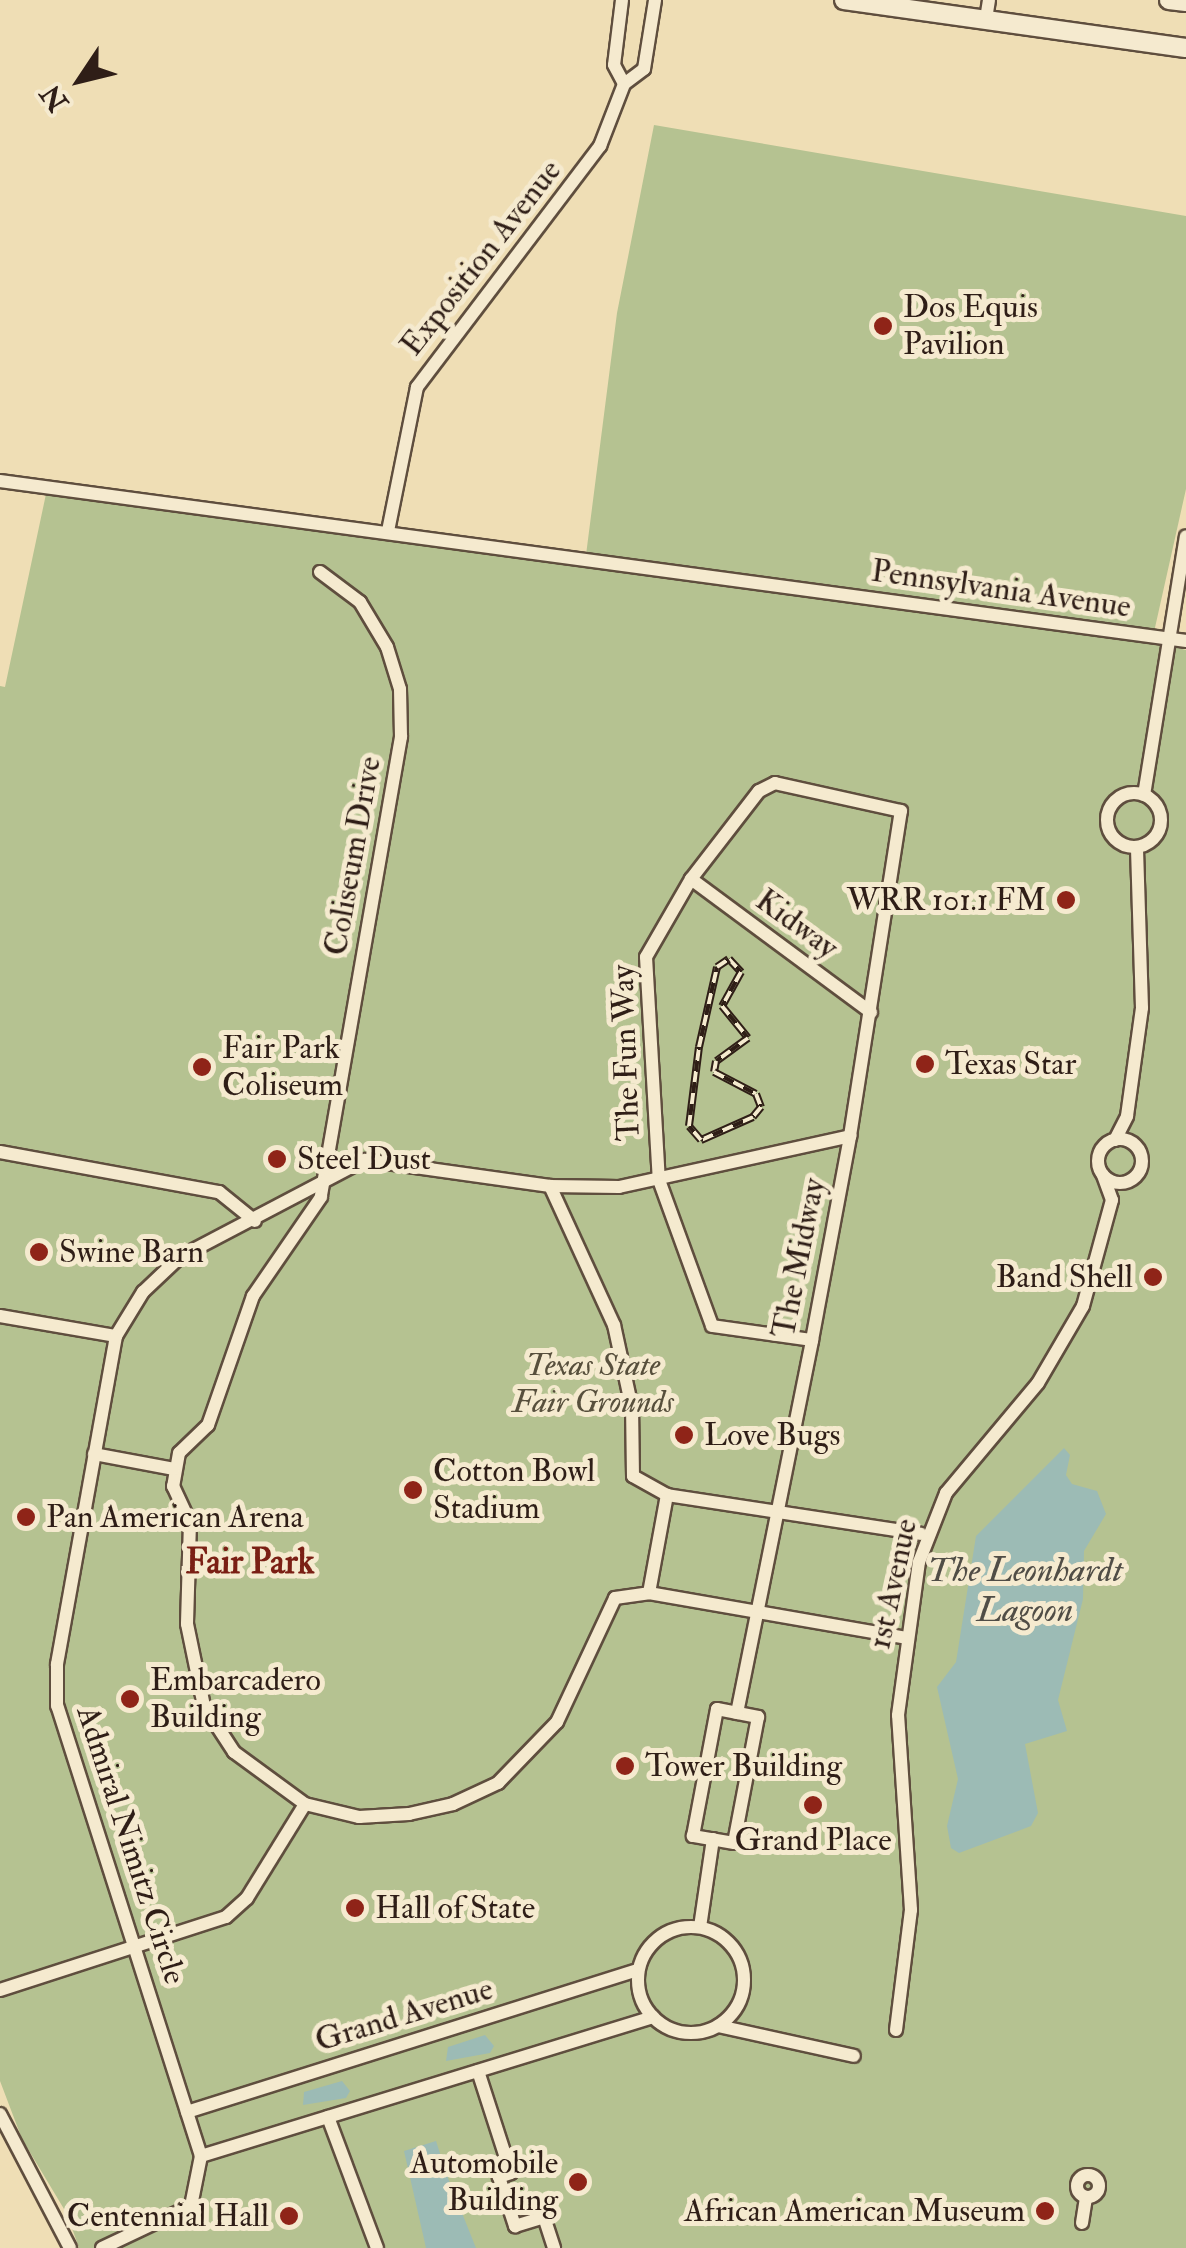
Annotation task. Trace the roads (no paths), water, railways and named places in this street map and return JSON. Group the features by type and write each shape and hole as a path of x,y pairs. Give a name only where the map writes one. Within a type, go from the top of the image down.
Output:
{"main road":[{"path":"844,0 1186,48"},
{"path":"1169,0 1186,2"}],"street":[{"path":"622,0 614,65 624,84"},
{"name":"Exposition Avenue","path":"388,531 418,388 587,166 624,84 644,69 655,0"},
{"path":"986,20 989,0"},
{"name":"Pennsylvania Avenue","path":"0,481 1186,641"},
{"path":"1144,795 1186,536"},
{"name":"Coliseum Drive","path":"174,1468 179,1453 203,1434 253,1296 312,1215 326,1178 404,715 396,672 374,622 344,585 320,572"},
{"name":"The Fun Way","path":"812,1340 712,1326 659,1180 646,957 691,880 766,784 901,811"},
{"path":"1144,795 1158,807 1161,824 1152,839 1137,847 1120,843 1107,820 1119,798 1144,795"},
{"name":"The Midway","path":"737,1713 850,1136 901,811"},
{"path":"1127,1116 1142,1165 1112,1200 1099,1154 1115,1140 1127,1116 1142,1008 1137,847"},
{"name":"Kidway","path":"691,880 871,1012"},
{"path":"0,1316 116,1336 143,1292 180,1257 366,1160 550,1186 659,1180 850,1136"},
{"path":"1115,1140 1135,1146"},
{"path":"0,1152 219,1192 255,1221"},
{"path":"1103,1176 1130,1181"},
{"path":"550,1186 614,1326 632,1408 633,1476 667,1494 921,1534"},
{"name":"1st Avenue","path":"896,2030 911,1910 897,1749 906,1638 933,1519 963,1470 1024,1401 1065,1341 1094,1276 1112,1200"},
{"name":"Admiral Nimitz Circle","path":"102,2248 191,2206 201,2156 132,1948 56,1695 116,1336"},
{"path":"94,1454 174,1468 173,1486 190,1522 187,1624 204,1706 234,1752 305,1804 359,1817 409,1814 453,1804 498,1783 558,1722 614,1598 649,1593 755,1615 906,1638"},
{"path":"649,1593 667,1494"},
{"path":"717,1709 758,1716 734,1844 714,1840 694,1836 717,1709"},
{"path":"0,1990 209,1926 236,1909 305,1804"},
{"path":"700,1926 714,1840"},
{"path":"718,2026 741,2000 742,1965 722,1936 700,1926 661,1935 638,1970 640,1996 653,2017 686,2033 718,2026 854,2056"},
{"name":"Grand Avenue","path":"187,2112 638,1970"},
{"path":"201,2156 653,2017"},
{"path":"478,2071 511,2173 499,2178 514,2226 544,2217 554,2248"},
{"path":"0,2114 70,2248"},
{"path":"328,2117 378,2248"},
{"path":"1082,2222 1086,2198"}],"water":[{"name":"The Leonhardt Lagoon","path":"1064,1448 1070,1455 1066,1475 1072,1484 1097,1491 1106,1514 1084,1551 1083,1599 1058,1700 1067,1731 1025,1744 1038,1813 1031,1826 959,1853 951,1848 947,1826 958,1779 937,1687 956,1662 976,1536"},
{"path":"485,2035 494,2046 490,2053 446,2061 448,2047"},
{"path":"342,2081 350,2091 346,2098 303,2105 304,2092"},
{"path":"436,2141 476,2248 426,2248 404,2151"}],"railway":[{"path":"729,959 741,972 722,1006 748,1038 716,1061 714,1072 756,1094 761,1107 753,1117 701,1140 689,1126 699,1047 717,967 729,959"}],"place":[{"name":"Dos Equis Pavilion","path":"883,326"},
{"name":"WRR 101.1 FM","path":"1066,900"},
{"name":"Texas Star","path":"925,1064"},
{"name":"Fair Park Coliseum","path":"202,1067"},
{"name":"Steel Dust","path":"277,1159"},
{"name":"Swine Barn","path":"39,1252"},
{"name":"Band Shell","path":"1153,1277"},
{"name":"Love Bugs","path":"684,1435"},
{"name":"Cotton Bowl Stadium","path":"413,1490"},
{"name":"Pan American Arena","path":"26,1517"},
{"name":"Embarcadero Building","path":"130,1699"},
{"name":"Tower Building","path":"625,1766"},
{"name":"Grand Place","path":"813,1805"},
{"name":"Hall of State","path":"355,1908"},
{"name":"Automobile Building","path":"578,2182"},
{"name":"African American Museum","path":"1045,2211"},
{"name":"Centennial Hall","path":"289,2216"}],"district":[{"name":"Fair Park","path":"250,1562"}],"park label":[{"name":"Texas State Fair Grounds","path":"593,1384"}]}
